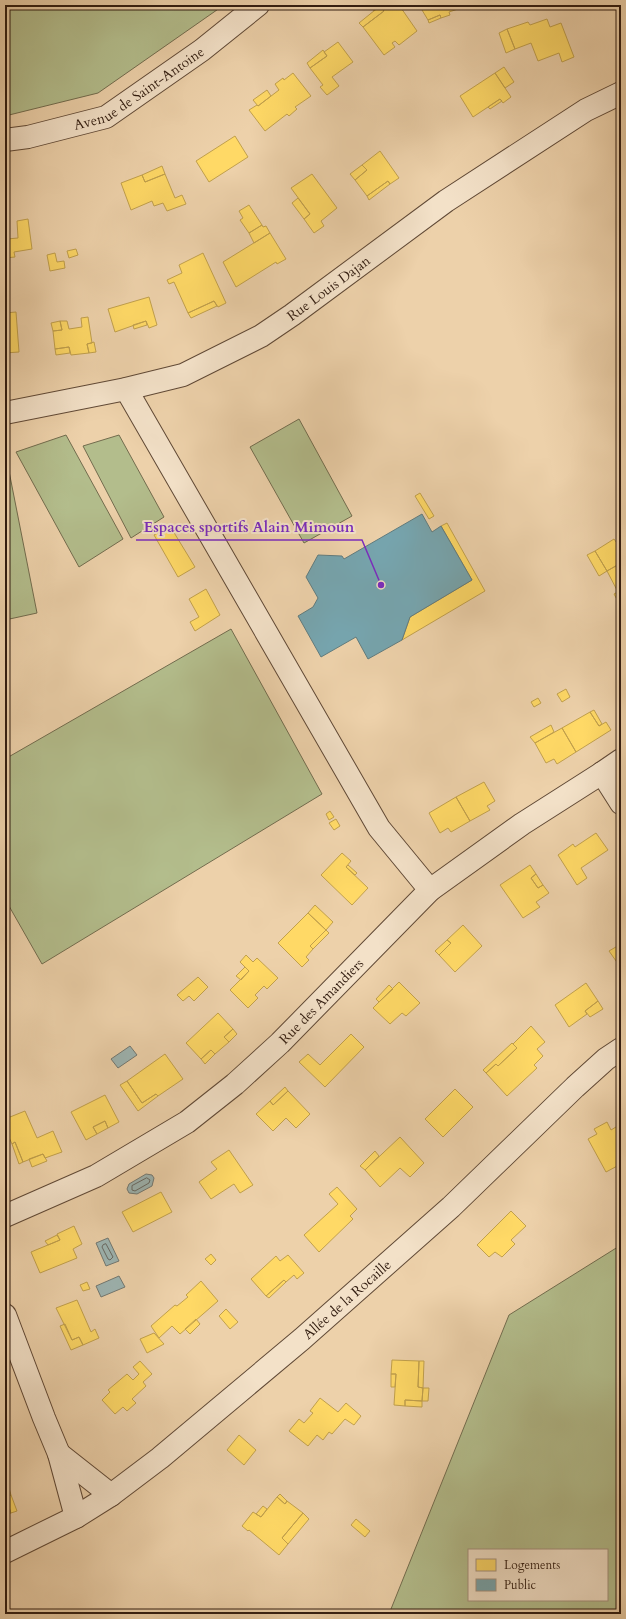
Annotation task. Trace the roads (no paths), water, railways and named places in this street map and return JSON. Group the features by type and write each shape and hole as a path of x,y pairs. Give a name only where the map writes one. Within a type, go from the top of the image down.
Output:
{"street":[{"name":"Avenue de Saint-Antoine","path":"5,140 28,137 106,117 202,50 258,5"},
{"name":"Rue Louis Dajan","path":"5,413 126,389 183,375 261,336 292,315 446,201 586,110 621,93"},
{"path":"126,389 379,828 430,890"},
{"name":"Rue des Amandiers","path":"5,1216 96,1176 187,1122 236,1084 280,1043 430,890 522,824 621,760"},
{"path":"602,773 621,803"},
{"name":"Allée de la Rocaille","path":"5,1552 76,1517 111,1495 160,1458 302,1339 451,1207 575,1087 606,1059 621,1049"},
{"path":"5,1315 59,1454 76,1517"},
{"path":"59,1454 111,1495"}],"water":[{"path":"130,1046 137,1055 118,1068 111,1059"},
{"path":"146,1174 152,1175 154,1178 152,1186 137,1194 129,1193 127,1189 129,1184"},
{"path":"108,1238 119,1261 106,1266 96,1243"},
{"path":"119,1276 125,1287 101,1297 96,1286"}],"place":[{"name":"Espaces sportifs Alain Mimoun","path":"381,585"}]}
